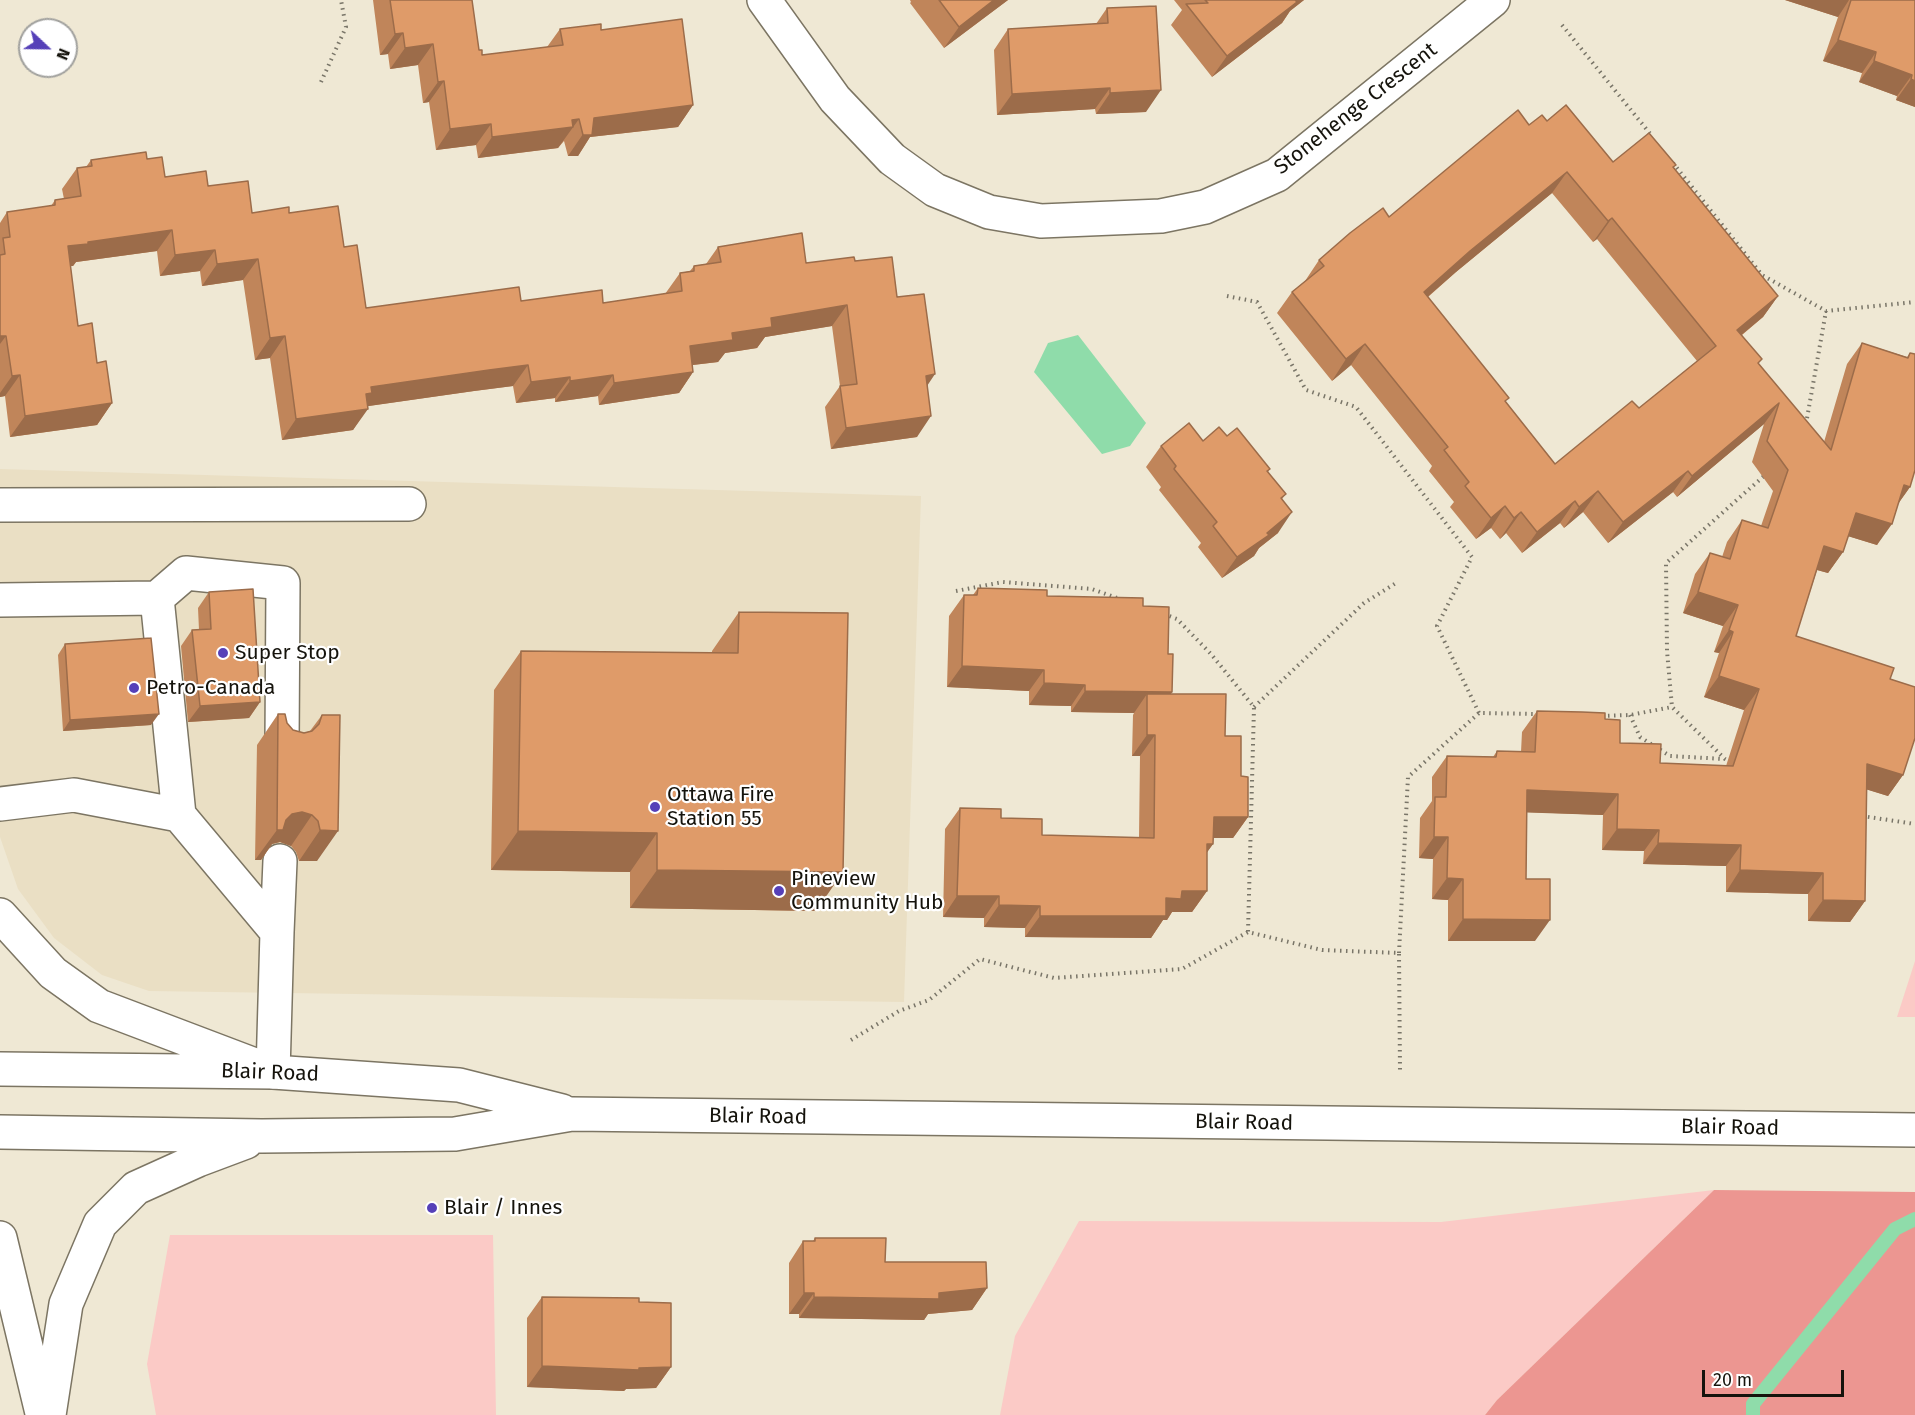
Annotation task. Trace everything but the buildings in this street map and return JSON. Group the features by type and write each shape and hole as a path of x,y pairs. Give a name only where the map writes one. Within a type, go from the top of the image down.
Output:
{"main road":[{"name":"Stonehenge Crescent","path":"764,0 835,99 892,159 935,190 989,212 1041,221 1161,216 1205,207 1277,175 1493,0"},
{"path":"0,505 409,504"},
{"path":"0,600 157,598 186,573 284,584 282,745"},
{"path":"157,598 179,815 277,932"},
{"path":"0,804 74,795 179,815"},
{"path":"0,915 53,973 99,1006 273,1072 280,861"},
{"name":"Blair Road","path":"0,1069 273,1072 459,1085 572,1114"},
{"name":"Blair Road","path":"0,1132 262,1136 455,1134 572,1114 1915,1130"},
{"path":"49,1415 66,1304 100,1224 136,1188 198,1160 262,1136"},
{"path":"0,1238 42,1415"}],"path":[{"path":"321,82 346,27 341,0"},
{"path":"1562,25 1659,145"},
{"path":"1666,154 1762,275 1826,311 1915,302"},
{"path":"1227,296 1257,302 1306,390 1356,407 1472,557 1437,626 1479,713"},
{"path":"1804,431 1826,311"},
{"path":"1736,764 1725,759 1672,707 1667,651 1666,563 1768,472"},
{"path":"956,591 1003,582 1092,590 1124,600"},
{"path":"1254,707 1364,603 1396,583"},
{"path":"1155,611 1177,619 1211,654 1254,707 1248,932"},
{"path":"1597,716 1630,715 1672,707"},
{"path":"1400,1070 1399,953 1408,777 1479,713 1538,714"},
{"path":"1630,715 1640,737 1670,756 1725,759"},
{"path":"1861,816 1915,824"},
{"path":"851,1040 899,1011 929,1000 980,959 1054,978 1182,969 1248,932 1322,950 1399,953"}],"shaded area":[{"path":"1078,335 1146,423 1130,446 1102,454 1034,372 1048,343"},
{"path":"0,469 921,496 904,1002 149,991 102,975 54,938 18,889 0,837"},
{"path":"1915,961 1915,1017 1897,1017"},
{"path":"1714,1190 1497,1400 1485,1415 1000,1415 1015,1336 1079,1221 1441,1222"},
{"path":"1714,1190 1915,1192 1915,1415 1485,1415 1497,1400"},
{"path":"170,1235 493,1235 496,1415 156,1415 147,1364"}],"waterway":[{"path":"1753,1415 1753,1404 1895,1229 1915,1219"}],"place":[{"name":"Super Stop","path":"223,653"},
{"name":"Petro-Canada","path":"134,688"},
{"name":"Ottawa Fire Station 55","path":"655,807"},
{"name":"Pineview Community Hub","path":"779,891"},
{"name":"Blair / Innes","path":"432,1208"}]}
